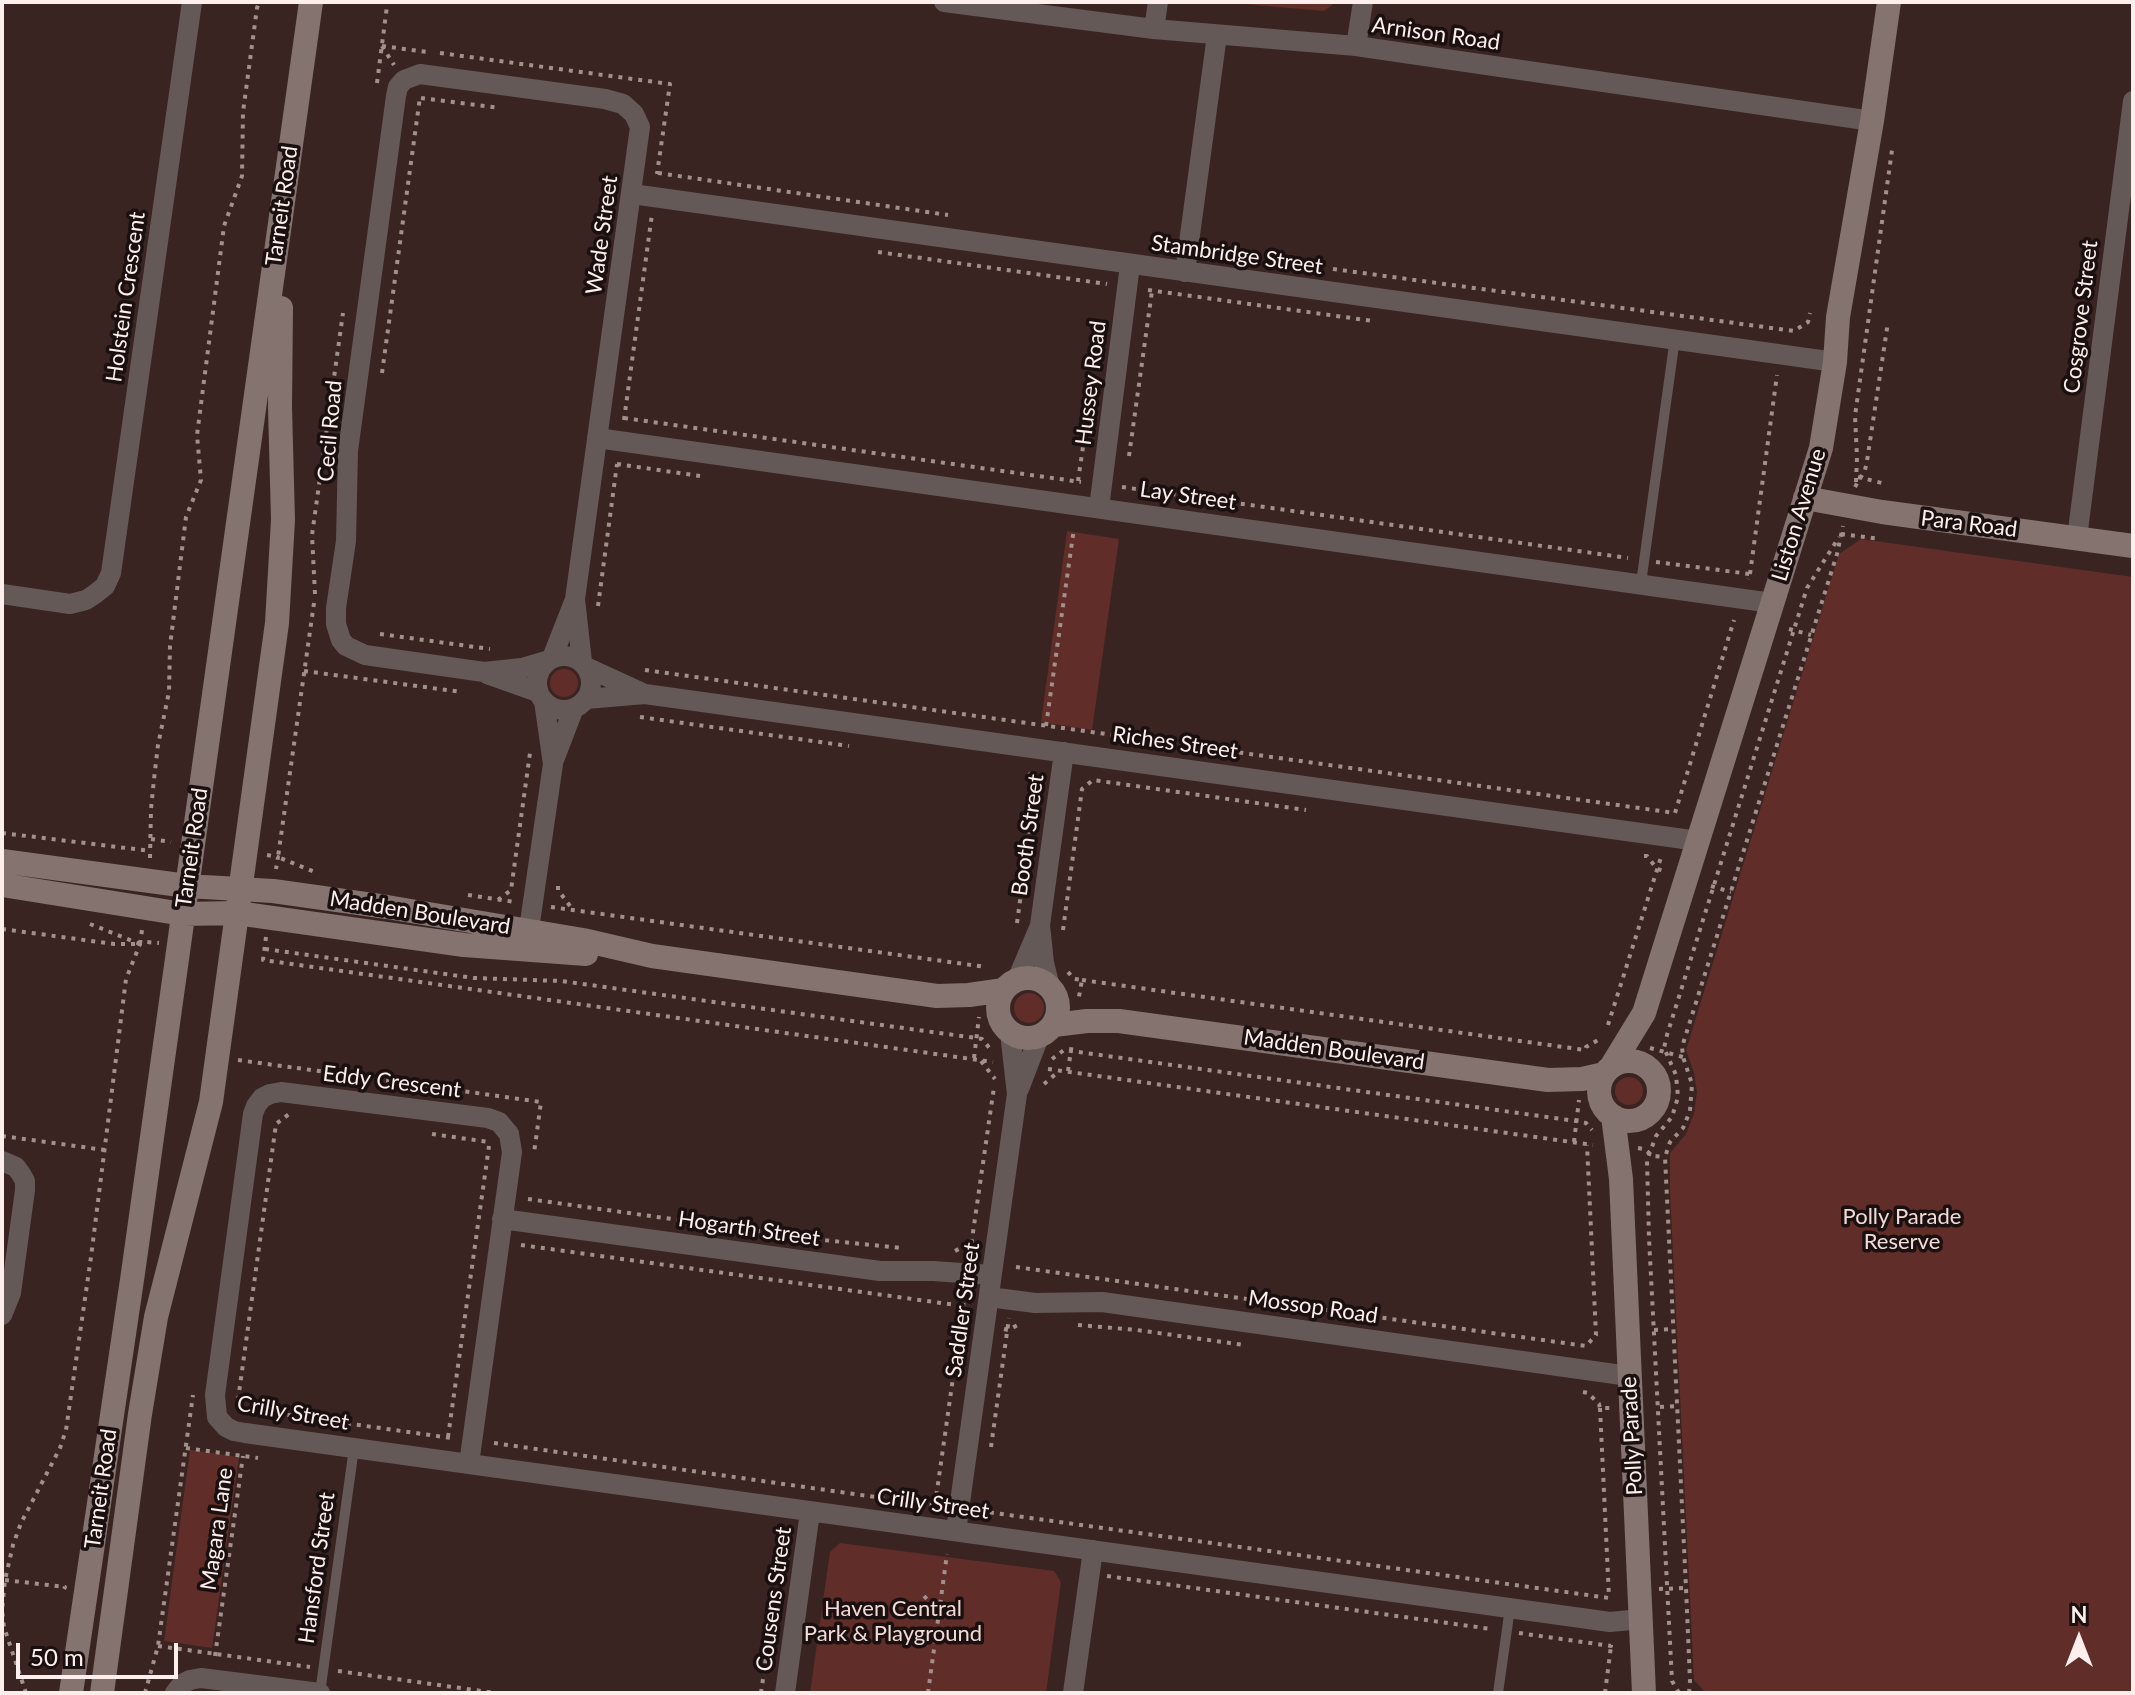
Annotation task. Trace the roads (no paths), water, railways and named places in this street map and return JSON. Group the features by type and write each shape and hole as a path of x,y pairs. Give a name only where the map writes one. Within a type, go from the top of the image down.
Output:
{"street":[{"name":"Holstein Crescent","path":"2,594 70,604 95,594 105,586 111,573 192,2"},
{"name":"Tarneit Road","path":"71,1693 311,2"},
{"name":"Arnison Road","path":"944,2 1154,29 1356,46 1872,121"},
{"path":"1154,29 1158,2"},
{"path":"1356,46 1363,2"},
{"name":"Liston Avenue","path":"1608,1070 1644,1013 1821,448 1835,362 1838,317 1889,2"},
{"path":"102,1693 156,1317 211,1102 280,587 283,520 279,343 307,35"},
{"path":"1185,272 1217,35"},
{"name":"Wade Street","path":"404,80 431,74 605,99 623,104 634,114 640,127 575,599 550,659"},
{"name":"Cecil Road","path":"404,80 396,96 348,451 346,541 335,618 341,640 354,651 365,655 484,672"},
{"name":"Cosgrove Street","path":"2077,538 2133,101"},
{"name":"Stambridge Street","path":"632,194 1835,362"},
{"name":"Hussey Road","path":"1099,508 1130,265"},
{"name":"Lay Street","path":"597,438 1772,603"},
{"name":"Para Road","path":"1805,498 1882,512 2133,546"},
{"name":"Wade Street","path":"575,599 584,664"},
{"path":"484,672 522,668 568,655 584,664 592,683 553,764 527,940"},
{"path":"550,659 542,666 536,683 553,764"},
{"name":"Riches Street","path":"584,664 645,694"},
{"path":"484,672 541,697 558,710 580,704"},
{"name":"Riches Street","path":"580,704 645,694 1698,841"},
{"name":"Booth Street","path":"1059,1012 1044,963 1040,925 1064,752"},
{"name":"Madden Boulevard","path":"2,861 187,886 240,888 387,907 581,954 652,956 937,996 969,995 1010,985"},
{"name":"Madden Boulevard","path":"2,885 183,914 237,913 451,944 527,940"},
{"name":"Booth Street","path":"1010,985 1040,925"},
{"path":"1034,979 1059,1012 1029,1039 1019,1037 997,1020 999,999 1010,985 1034,979"},
{"name":"Madden Boulevard","path":"937,996 997,1020"},
{"name":"Madden Boulevard","path":"1059,1012 1548,1080 1582,1079 1608,1070"},
{"name":"Saddler Street","path":"956,1531 1017,1094 1059,1012"},
{"name":"Liston Avenue","path":"1644,1013 1644,1046 1649,1069"},
{"name":"Saddler Street","path":"997,1020 1017,1094"},
{"path":"1631,1061 1649,1069 1659,1086 1655,1106 1649,1114 1641,1119 1622,1120 1607,1109 1599,1092 1600,1083 1608,1070 1620,1062 1631,1061"},
{"name":"Madden Boulevard","path":"1548,1080 1607,1109"},
{"name":"Eddy Crescent","path":"227,1427 215,1407 215,1395 253,1114 262,1098 281,1092 493,1119 505,1128 512,1146 502,1219"},
{"name":"Polly Parade","path":"1607,1109 1621,1179 1644,1693"},
{"name":"Polly Parade","path":"1621,1179 1631,1147 1649,1114"},
{"path":"2,1161 16,1167 25,1181 11,1293 2,1315"},
{"path":"469,1464 502,1219"},
{"name":"Hogarth Street","path":"502,1219 880,1271 991,1275"},
{"name":"Mossop Road","path":"989,1297 1035,1303 1102,1302 1629,1376"},
{"name":"Crilly Street","path":"227,1427 354,1448 1610,1622 1641,1619"},
{"name":"Cousens Street","path":"785,1693 810,1512"},
{"path":"91,1693 101,1617 126,1517"},
{"path":"1073,1693 1093,1550"},
{"path":"175,1693 182,1684 201,1678 320,1693"}],"lane":[{"path":"1641,583 1675,338"},
{"name":"Hansford Street","path":"320,1693 354,1448"},
{"path":"1498,1693 1510,1608"}],"park label":[{"name":"Polly Parade Reserve","path":"1902,1230"},
{"name":"Haven Central Park & Playground","path":"893,1622"}]}
